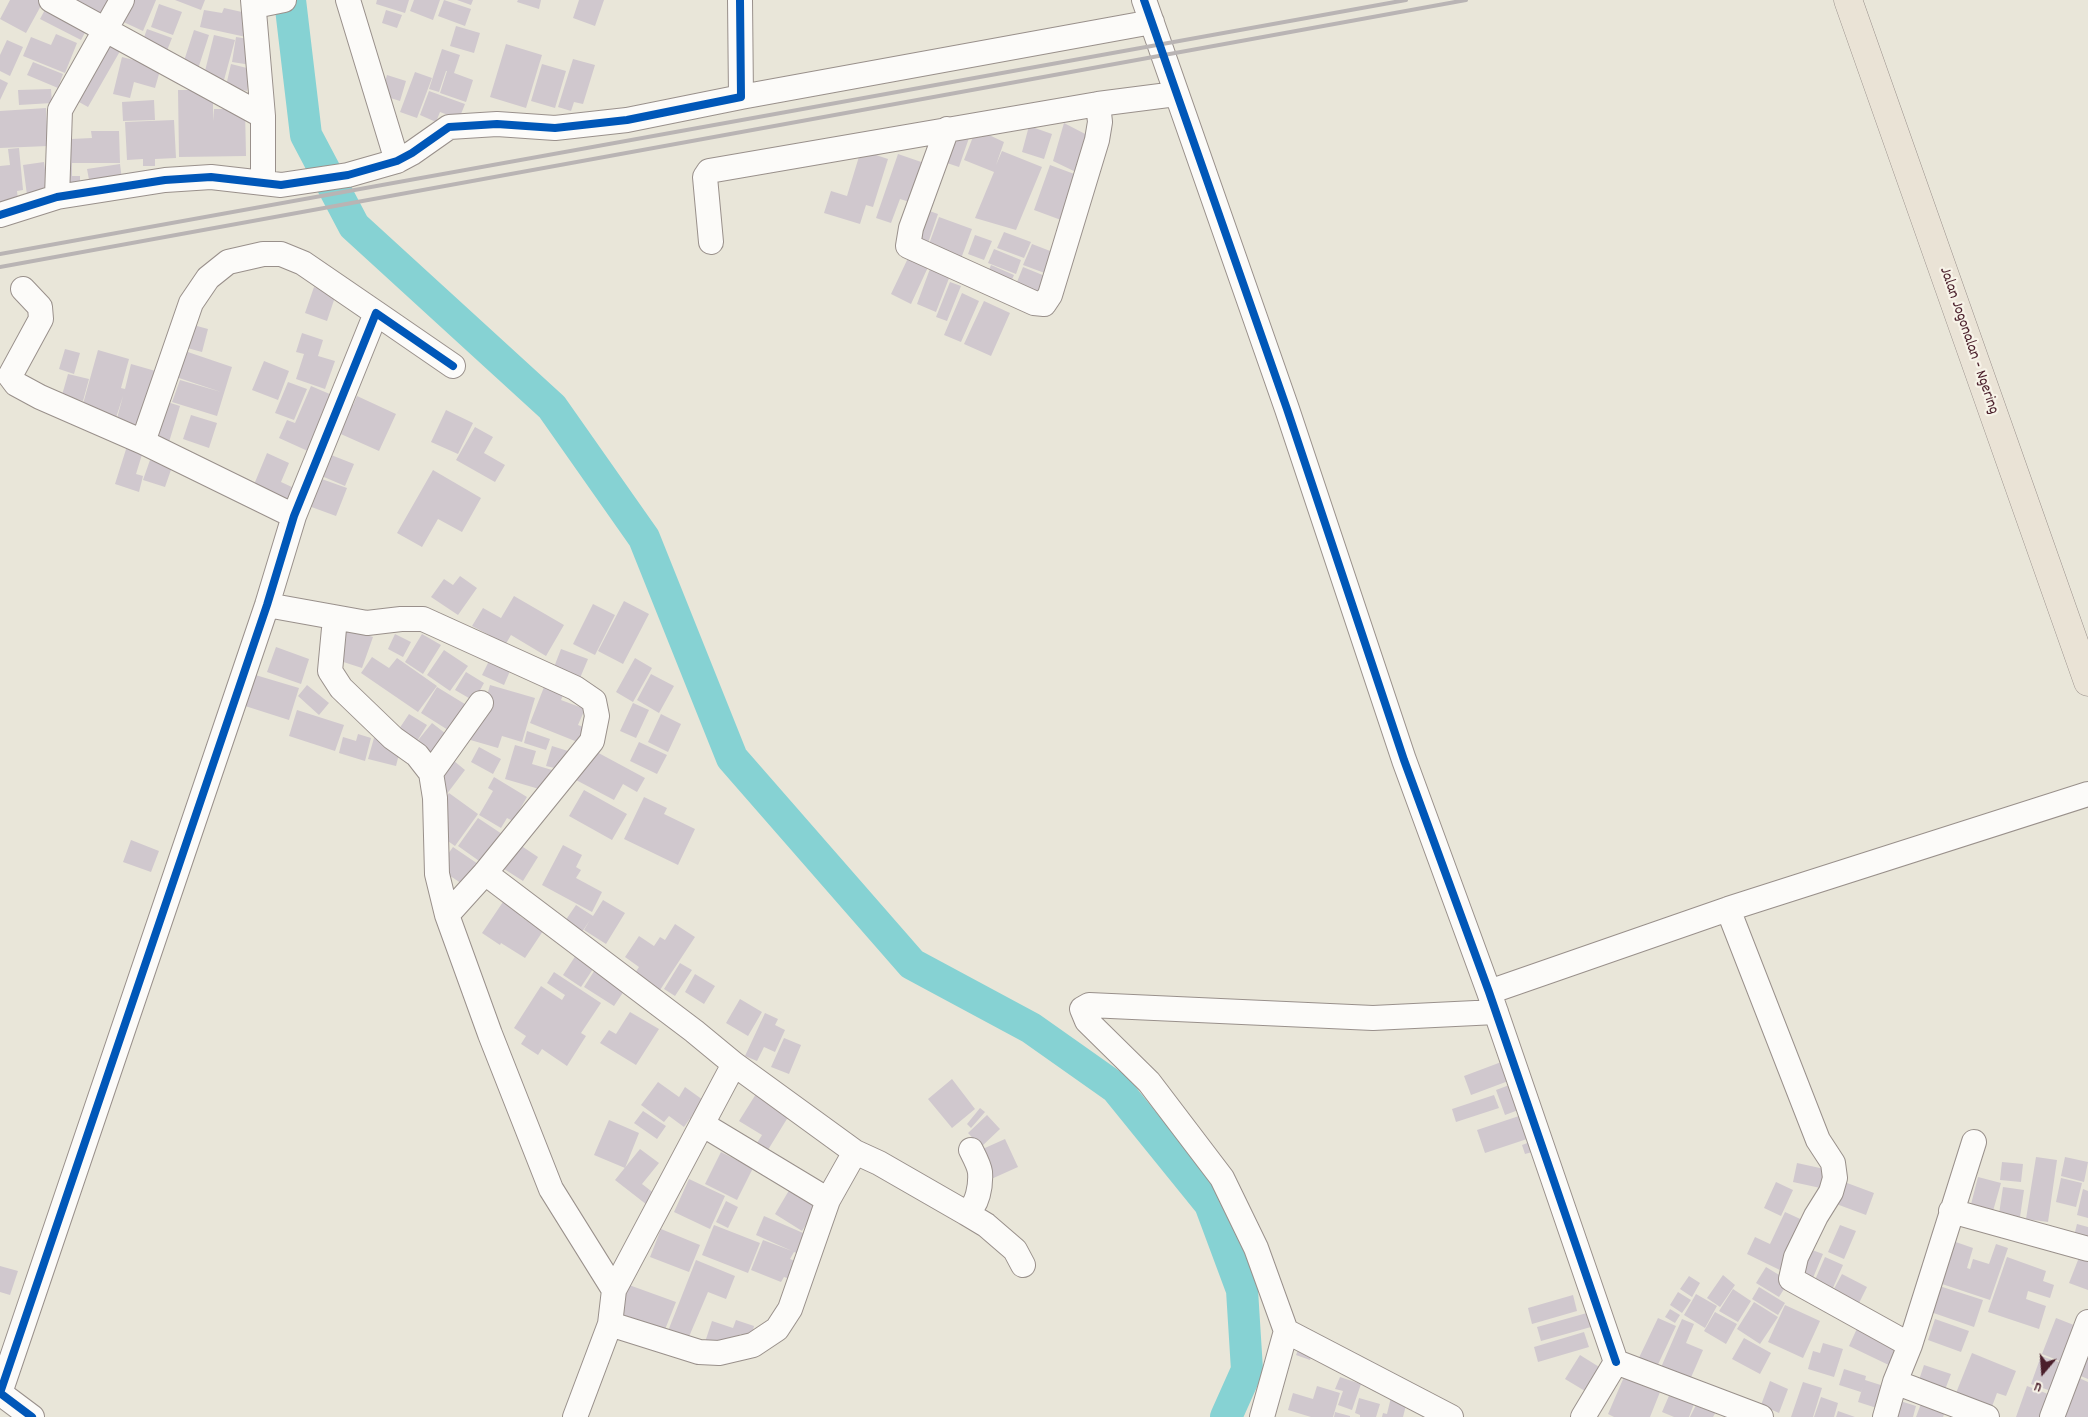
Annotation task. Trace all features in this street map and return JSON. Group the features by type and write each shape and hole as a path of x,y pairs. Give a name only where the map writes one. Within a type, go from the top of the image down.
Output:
{"main road":[{"name":"Jalan Jogonalan - Ngering","path":"1848,0 2088,682"}],"street":[{"path":"50,0 263,116"},
{"path":"57,198 60,110 122,0"},
{"path":"272,184 263,116 256,3 284,0"},
{"path":"348,0 397,160"},
{"path":"740,0 741,97"},
{"path":"1144,0 1287,409 1404,760 1492,1002 1616,1362 1583,1417"},
{"path":"0,215 57,198 165,180 211,177 272,184 348,175 397,160 412,153 449,126 497,124 564,127 627,120 741,97 1152,22"},
{"path":"711,242 705,177 709,171 1098,104 1176,94"},
{"path":"947,129 910,228 908,246 1034,303 1044,304 1050,295 1097,140 1100,122 1098,104"},
{"path":"144,442 191,303 208,278 228,262 263,254 281,254 303,263 453,366"},
{"path":"23,289 40,307 41,319 10,376 16,384 40,397 144,442 294,516"},
{"path":"32,1417 0,1393 267,605 294,516 376,313"},
{"path":"267,605 367,623 401,618 423,619 575,688 594,700 597,716 592,741 485,873 447,914"},
{"path":"335,618 330,671 340,688 392,738 417,755 431,773 435,798 437,874 447,914 490,1034 551,1189 614,1290"},
{"path":"431,773 481,703"},
{"path":"1262,1417 1286,1331 1256,1248 1222,1178 1149,1082 1086,1021 1082,1009 1089,1005 1373,1018 1492,1002 1728,909 2088,794"},
{"path":"485,873 694,1030 734,1064 855,1152 879,1163 986,1225 1015,1250 1023,1265"},
{"path":"1728,909 1818,1140 1833,1163 1835,1178 1831,1192 1816,1216 1796,1257 1791,1271 1791,1278 1910,1345"},
{"path":"575,1417 610,1324 614,1290 734,1064"},
{"path":"702,1124 828,1200"},
{"path":"1885,1417 1895,1382 1910,1345 1974,1142"},
{"path":"966,1212 971,1210 975,1204 979,1187 980,1171 971,1150"},
{"path":"610,1324 699,1352 719,1353 753,1345 777,1329 790,1310 828,1200 855,1152"},
{"path":"1951,1211 2088,1249"},
{"path":"2052,1417 2088,1322"},
{"path":"1286,1331 1451,1417"},
{"path":"1616,1362 1762,1417"},
{"path":"1895,1382 1987,1417"}],"building":[{"path":"10,0 39,0 43,2 26,33 0,19"},
{"path":"77,0 110,0 103,21 74,6"},
{"path":"125,0 156,0 143,31 117,19"},
{"path":"175,0 205,0 201,10"},
{"path":"377,0 409,0 405,13 376,4"},
{"path":"414,0 440,0 433,20 410,11"},
{"path":"444,0 471,9 465,26 438,16"},
{"path":"457,0 473,0 471,5"},
{"path":"518,0 541,0 539,9 517,2"},
{"path":"579,0 604,0 595,26 573,18"},
{"path":"48,4 89,25 81,40 40,19"},
{"path":"159,4 182,12 173,35 151,27"},
{"path":"224,8 251,14 246,37 200,27 204,10 222,13"},
{"path":"386,10 402,15 397,28 382,23"},
{"path":"456,26 480,33 474,53 450,46"},
{"path":"147,29 172,38 166,53 142,43"},
{"path":"194,30 209,35 198,69 183,64"},
{"path":"56,34 77,43 65,73 23,56 31,37 51,45"},
{"path":"214,35 235,40 224,80 204,75"},
{"path":"105,36 123,46 88,107 70,97"},
{"path":"236,37 255,40 251,65 232,62"},
{"path":"7,40 23,47 10,76 0,71 0,55"},
{"path":"506,44 542,55 526,108 490,97"},
{"path":"442,49 460,55 454,73 473,80 466,102 440,93 447,71 439,92 429,89"},
{"path":"122,57 161,67 155,88 134,82 130,98 113,94"},
{"path":"573,59 595,65 583,104 574,102 571,111 558,107"},
{"path":"33,62 63,74 58,88 27,75"},
{"path":"231,64 251,69 247,91 226,86"},
{"path":"542,64 566,71 555,108 531,101"},
{"path":"415,72 432,78 417,118 400,112"},
{"path":"387,75 406,81 400,101 381,95"},
{"path":"0,79 8,83 0,100"},
{"path":"51,89 52,103 19,105 18,90"},
{"path":"178,90 213,90 213,121 214,109 245,109 246,156 179,157"},
{"path":"429,91 465,104 459,119 440,112 436,122 420,115"},
{"path":"154,100 155,120 123,121 122,102"},
{"path":"46,108 48,146 0,148 0,111"},
{"path":"71,118 71,139 92,138 91,131 119,131 120,163 72,163 72,176 80,176 80,187 62,187"},
{"path":"174,120 176,158 155,159 155,166 143,166 143,159 127,160 125,122"},
{"path":"1064,123 1091,137 1078,173 1053,161"},
{"path":"1029,126 1052,134 1044,159 1022,152"},
{"path":"976,129 1004,142 996,165 1002,151 1042,167 1016,230 975,218 994,172 964,160"},
{"path":"955,130 970,135 959,167 944,162"},
{"path":"19,148 23,190 17,191 18,200 0,201 0,166 10,165 8,149"},
{"path":"861,150 888,159 873,207 866,205 860,224 824,213 831,191 847,196"},
{"path":"898,154 930,165 916,204 900,199 891,223 876,218"},
{"path":"44,162 48,192 27,195 23,165"},
{"path":"120,164 122,180 90,185 87,169"},
{"path":"1050,165 1077,175 1061,220 1034,210"},
{"path":"921,208 938,214 926,249 908,243"},
{"path":"939,217 972,229 959,264 926,252"},
{"path":"1004,232 1031,242 1024,258 997,248"},
{"path":"975,235 992,241 984,260 968,254"},
{"path":"1032,244 1058,254 1050,275 1023,265"},
{"path":"994,249 1021,260 1016,274 988,263"},
{"path":"909,256 929,265 911,304 891,294"},
{"path":"991,265 1014,275 1008,289 985,280"},
{"path":"931,266 951,273 936,312 917,304"},
{"path":"1023,267 1045,276 1035,300 1013,292"},
{"path":"950,282 961,286 947,321 936,317"},
{"path":"314,287 336,294 327,321 305,313"},
{"path":"962,293 979,301 961,342 944,335"},
{"path":"984,301 1010,313 991,356 964,344"},
{"path":"186,323 208,329 202,352 180,346"},
{"path":"302,333 323,340 318,356 335,361 325,389 296,379 304,354 296,352"},
{"path":"65,349 80,353 74,374 59,369"},
{"path":"179,349 232,367 217,416 172,402 180,380 221,392 170,375"},
{"path":"98,350 129,359 121,388 125,389 131,364 159,372 144,429 116,422 123,396 115,421 81,411"},
{"path":"264,361 289,371 278,400 252,390"},
{"path":"68,374 89,379 83,401 62,395"},
{"path":"288,382 307,389 294,420 275,413"},
{"path":"311,386 339,398 310,452 279,438 287,420 295,423"},
{"path":"357,396 396,414 379,451 334,431 348,403 353,405"},
{"path":"161,400 180,406 169,442 151,436"},
{"path":"446,410 473,423 458,454 431,442"},
{"path":"191,415 217,423 209,448 183,439"},
{"path":"475,427 493,437 484,453 505,465 495,482 456,460"},
{"path":"128,443 144,448 136,474 143,476 139,492 115,484"},
{"path":"267,453 289,463 281,482 294,488 288,503 253,487"},
{"path":"326,453 354,464 345,486 317,474"},
{"path":"150,460 172,467 165,487 143,480"},
{"path":"433,470 481,498 462,532 438,519 422,547 397,533"},
{"path":"316,477 347,488 336,516 306,505"},
{"path":"460,576 477,588 458,615 431,597 444,579 453,585"},
{"path":"514,596 564,625 546,656 511,635 500,654 484,644 489,635 472,626 483,608 501,618"},
{"path":"624,601 649,614 623,664 598,651"},
{"path":"593,604 615,615 595,655 573,644"},
{"path":"342,627 373,637 362,668 331,658"},
{"path":"395,634 411,642 403,657 388,649"},
{"path":"422,634 441,645 423,674 405,662"},
{"path":"276,647 309,659 301,684 267,672"},
{"path":"561,649 588,659 580,678 551,675"},
{"path":"444,650 468,666 450,691 427,675"},
{"path":"372,657 389,668 397,658 437,686 418,712 361,673"},
{"path":"635,658 652,668 633,702 616,692"},
{"path":"489,661 510,671 504,685 482,675"},
{"path":"466,672 484,683 474,701 455,690"},
{"path":"252,674 299,688 289,720 242,705"},
{"path":"651,674 674,686 659,713 637,700"},
{"path":"307,685 329,703 319,715 298,696"},
{"path":"490,685 535,698 522,742 502,736 498,748 467,739 480,721"},
{"path":"437,687 473,709 456,735 421,713"},
{"path":"544,687 563,695 561,700 585,709 578,725 591,730 585,745 530,723"},
{"path":"633,703 649,710 636,738 620,731"},
{"path":"297,710 344,725 335,751 289,736"},
{"path":"409,714 427,725 414,746 395,735"},
{"path":"661,714 681,724 668,752 648,742"},
{"path":"432,723 450,737 434,758 415,744"},
{"path":"527,731 550,739 546,750 524,743"},
{"path":"358,734 371,738 365,761 339,753 343,737 356,741"},
{"path":"374,738 401,746 396,766 368,759"},
{"path":"639,742 667,755 657,774 630,761"},
{"path":"515,745 536,751 532,764 552,770 546,791 505,779"},
{"path":"552,746 568,751 563,770 546,766"},
{"path":"479,747 501,759 493,774 471,762"},
{"path":"593,750 645,778 637,792 623,784 614,800 576,780"},
{"path":"454,761 465,770 446,795 434,787"},
{"path":"494,777 527,797 513,821 507,818 501,828 479,815 493,791 488,788"},
{"path":"584,790 627,814 612,840 569,816"},
{"path":"449,793 478,814 455,846 435,832 435,812"},
{"path":"644,797 667,808 664,814 695,829 678,865 624,839"},
{"path":"478,818 502,834 482,863 458,846"},
{"path":"131,840 159,851 151,872 123,862"},
{"path":"517,843 538,857 523,881 501,867"},
{"path":"563,845 582,855 576,867 581,870 576,878 602,892 592,912 542,885"},
{"path":"453,847 481,866 467,887 438,868"},
{"path":"505,899 523,911 520,916 543,931 525,958 482,933"},
{"path":"603,900 625,913 606,944 584,930 590,920 580,935 563,924 576,905 593,916"},
{"path":"675,924 695,937 660,990 635,973 639,967 625,957 639,936 654,946 660,937 665,940"},
{"path":"578,952 597,963 581,987 563,975"},
{"path":"680,963 692,970 675,996 664,989"},
{"path":"598,965 628,985 614,1006 584,987"},
{"path":"554,972 601,1003 581,1033 586,1036 567,1066 542,1049 538,1055 521,1044 526,1036 514,1028 541,986 562,1000 565,995 547,983"},
{"path":"695,974 715,986 704,1004 685,992"},
{"path":"740,999 762,1012 748,1036 726,1023"},
{"path":"630,1012 659,1029 636,1065 600,1043 609,1030 616,1034"},
{"path":"765,1013 778,1019 775,1025 785,1030 775,1052 764,1047 757,1061 745,1056"},
{"path":"784,1038 801,1045 789,1074 771,1067"},
{"path":"1504,1061 1511,1080 1471,1095 1464,1076"},
{"path":"952,1079 975,1109 952,1128 928,1099"},
{"path":"658,1082 679,1097 685,1087 703,1100 684,1127 669,1116 664,1122 641,1105"},
{"path":"1512,1084 1521,1109 1505,1115 1496,1090"},
{"path":"761,1086 793,1109 763,1158 752,1151 762,1135 739,1121"},
{"path":"1494,1095 1499,1108 1456,1122 1452,1109"},
{"path":"980,1108 985,1112 971,1128 967,1124"},
{"path":"643,1111 666,1126 657,1139 634,1123"},
{"path":"987,1115 1000,1129 981,1147 968,1133"},
{"path":"1522,1115 1530,1138 1485,1153 1477,1130"},
{"path":"609,1120 639,1133 625,1168 594,1155"},
{"path":"1005,1139 1018,1167 989,1180 976,1152"},
{"path":"1533,1141 1536,1151 1525,1154 1522,1145"},
{"path":"640,1149 659,1163 642,1184 659,1197 651,1208 615,1180"},
{"path":"721,1152 753,1168 737,1200 705,1184"},
{"path":"2036,1157 2057,1160 2048,1222 2026,1219"},
{"path":"2065,1157 2088,1162 2084,1182 2061,1176"},
{"path":"2002,1162 2023,1164 2021,1182 2000,1180"},
{"path":"1797,1163 1829,1170 1825,1189 1793,1182"},
{"path":"1978,1177 2001,1183 1991,1218 1969,1212"},
{"path":"2061,1178 2082,1183 2076,1207 2056,1202"},
{"path":"689,1179 725,1196 710,1229 674,1212"},
{"path":"1839,1180 1874,1193 1866,1215 1831,1202"},
{"path":"794,1182 822,1199 802,1231 775,1214"},
{"path":"1776,1182 1793,1190 1781,1216 1764,1208"},
{"path":"2003,1187 2024,1190 2020,1217 1999,1214"},
{"path":"2083,1189 2088,1191 2088,1218 2077,1215"},
{"path":"726,1201 738,1207 728,1228 716,1222"},
{"path":"1785,1212 1809,1223 1786,1273 1747,1254 1755,1237 1770,1244"},
{"path":"764,1216 810,1236 801,1255 794,1252 790,1259 797,1262 790,1279 784,1277 781,1282 751,1270 763,1240 792,1251 756,1235"},
{"path":"2077,1224 2088,1227 2088,1249 2072,1244"},
{"path":"714,1225 760,1243 748,1273 702,1255"},
{"path":"1840,1225 1856,1231 1844,1259 1828,1252"},
{"path":"661,1229 700,1245 689,1272 650,1257"},
{"path":"1950,1240 1973,1248 1967,1268 1970,1269 1973,1259 1989,1264 1996,1244 2008,1248 1990,1300 1936,1282"},
{"path":"1804,1247 1823,1254 1810,1285 1791,1277"},
{"path":"2080,1255 2088,1258 2088,1290 2069,1283"},
{"path":"1825,1257 1843,1265 1829,1297 1811,1289"},
{"path":"2007,1257 2046,1271 2043,1281 2054,1285 2050,1298 2028,1291 2026,1299 2046,1306 2039,1329 1988,1312"},
{"path":"696,1260 735,1276 726,1299 708,1292 688,1339 668,1331"},
{"path":"0,1266 18,1271 10,1295 0,1292"},
{"path":"1766,1267 1789,1281 1779,1297 1756,1283"},
{"path":"1842,1274 1867,1287 1854,1313 1828,1300"},
{"path":"1723,1275 1735,1285 1720,1307 1707,1298"},
{"path":"1689,1276 1700,1283 1692,1297 1680,1289"},
{"path":"1933,1284 1983,1300 1974,1327 1925,1310"},
{"path":"629,1285 676,1302 664,1332 618,1315"},
{"path":"1759,1287 1785,1303 1778,1315 1752,1299"},
{"path":"1733,1289 1751,1301 1738,1322 1719,1311"},
{"path":"1678,1292 1691,1300 1682,1313 1670,1305"},
{"path":"1696,1294 1717,1306 1705,1328 1684,1315"},
{"path":"1573,1295 1577,1311 1532,1324 1528,1308"},
{"path":"1754,1302 1778,1317 1760,1344 1737,1329"},
{"path":"1785,1305 1820,1321 1803,1358 1768,1342"},
{"path":"1670,1309 1680,1315 1675,1323 1665,1317"},
{"path":"1594,1311 1598,1325 1541,1341 1537,1327"},
{"path":"1715,1312 1737,1324 1726,1344 1704,1331"},
{"path":"1658,1318 1676,1326 1654,1373 1636,1364"},
{"path":"2056,1318 2084,1329 2070,1365 2042,1354"},
{"path":"1682,1319 1694,1324 1686,1343 1703,1350 1689,1382 1659,1372"},
{"path":"1935,1319 1969,1331 1961,1352 1928,1340"},
{"path":"736,1320 754,1326 751,1338 740,1334 737,1346 704,1345 712,1321 733,1328"},
{"path":"1860,1322 1906,1345 1895,1368 1849,1346"},
{"path":"1584,1332 1589,1347 1538,1362 1534,1347"},
{"path":"1744,1338 1771,1353 1760,1374 1732,1359"},
{"path":"1823,1343 1843,1349 1834,1377 1808,1369 1813,1351 1820,1353"},
{"path":"1300,1345 1314,1350 1310,1360 1296,1355"},
{"path":"2088,1350 2088,1379 2078,1375"},
{"path":"1972,1353 2016,1371 2006,1396 1997,1393 1990,1412 1954,1398"},
{"path":"1580,1355 1604,1370 1590,1394 1565,1379"},
{"path":"2041,1356 2068,1365 2057,1393 2031,1384"},
{"path":"1924,1365 1951,1374 1943,1395 1917,1386"},
{"path":"1844,1369 1866,1376 1865,1380 1890,1388 1883,1410 1858,1402 1863,1386 1861,1392 1839,1385"},
{"path":"1340,1377 1361,1384 1352,1410 1338,1405 1343,1391 1335,1389"},
{"path":"1624,1377 1660,1392 1650,1417 1614,1417 1608,1414"},
{"path":"2079,1378 2088,1382 2088,1417 2064,1417"},
{"path":"1770,1381 1788,1389 1779,1413 1761,1405"},
{"path":"1803,1382 1822,1388 1813,1417 1791,1417"},
{"path":"1317,1386 1340,1393 1333,1417 1311,1417 1288,1410 1293,1393 1313,1399"},
{"path":"2027,1386 2056,1397 2048,1417 2016,1417"},
{"path":"1671,1391 1695,1401 1689,1417 1674,1417 1662,1412"},
{"path":"1392,1393 1408,1397 1403,1417 1382,1417 1383,1413 1387,1414"},
{"path":"1821,1397 1838,1403 1834,1417 1814,1417"},
{"path":"1359,1398 1380,1404 1376,1417 1360,1417 1360,1415 1355,1413"},
{"path":"1897,1400 1916,1406 1913,1417 1891,1417"},
{"path":"1698,1401 1717,1410 1713,1417 1690,1417"},
{"path":"1922,1401 1946,1409 1943,1417 1916,1417"},
{"path":"1838,1411 1855,1417 1836,1417"},
{"path":"1335,1412 1350,1416 1350,1417 1334,1417"}],"waterway":[{"path":"290,0 306,135 354,226 552,407 644,538 732,758 912,964 1031,1028 1116,1088 1210,1204 1242,1290 1247,1370 1226,1417"}],"railway":[{"path":"0,254 1406,0"},
{"path":"0,267 1466,0"}],"cycle path":[{"path":"0,215 57,197 165,180 211,177 281,185 348,175 397,161 412,153 449,127 497,124 555,128 627,120 741,97 740,0"},
{"path":"1144,0 1287,409 1404,760 1489,992 1616,1362"},
{"path":"32,1417 0,1393 267,605 294,516 376,313 453,366"}]}
